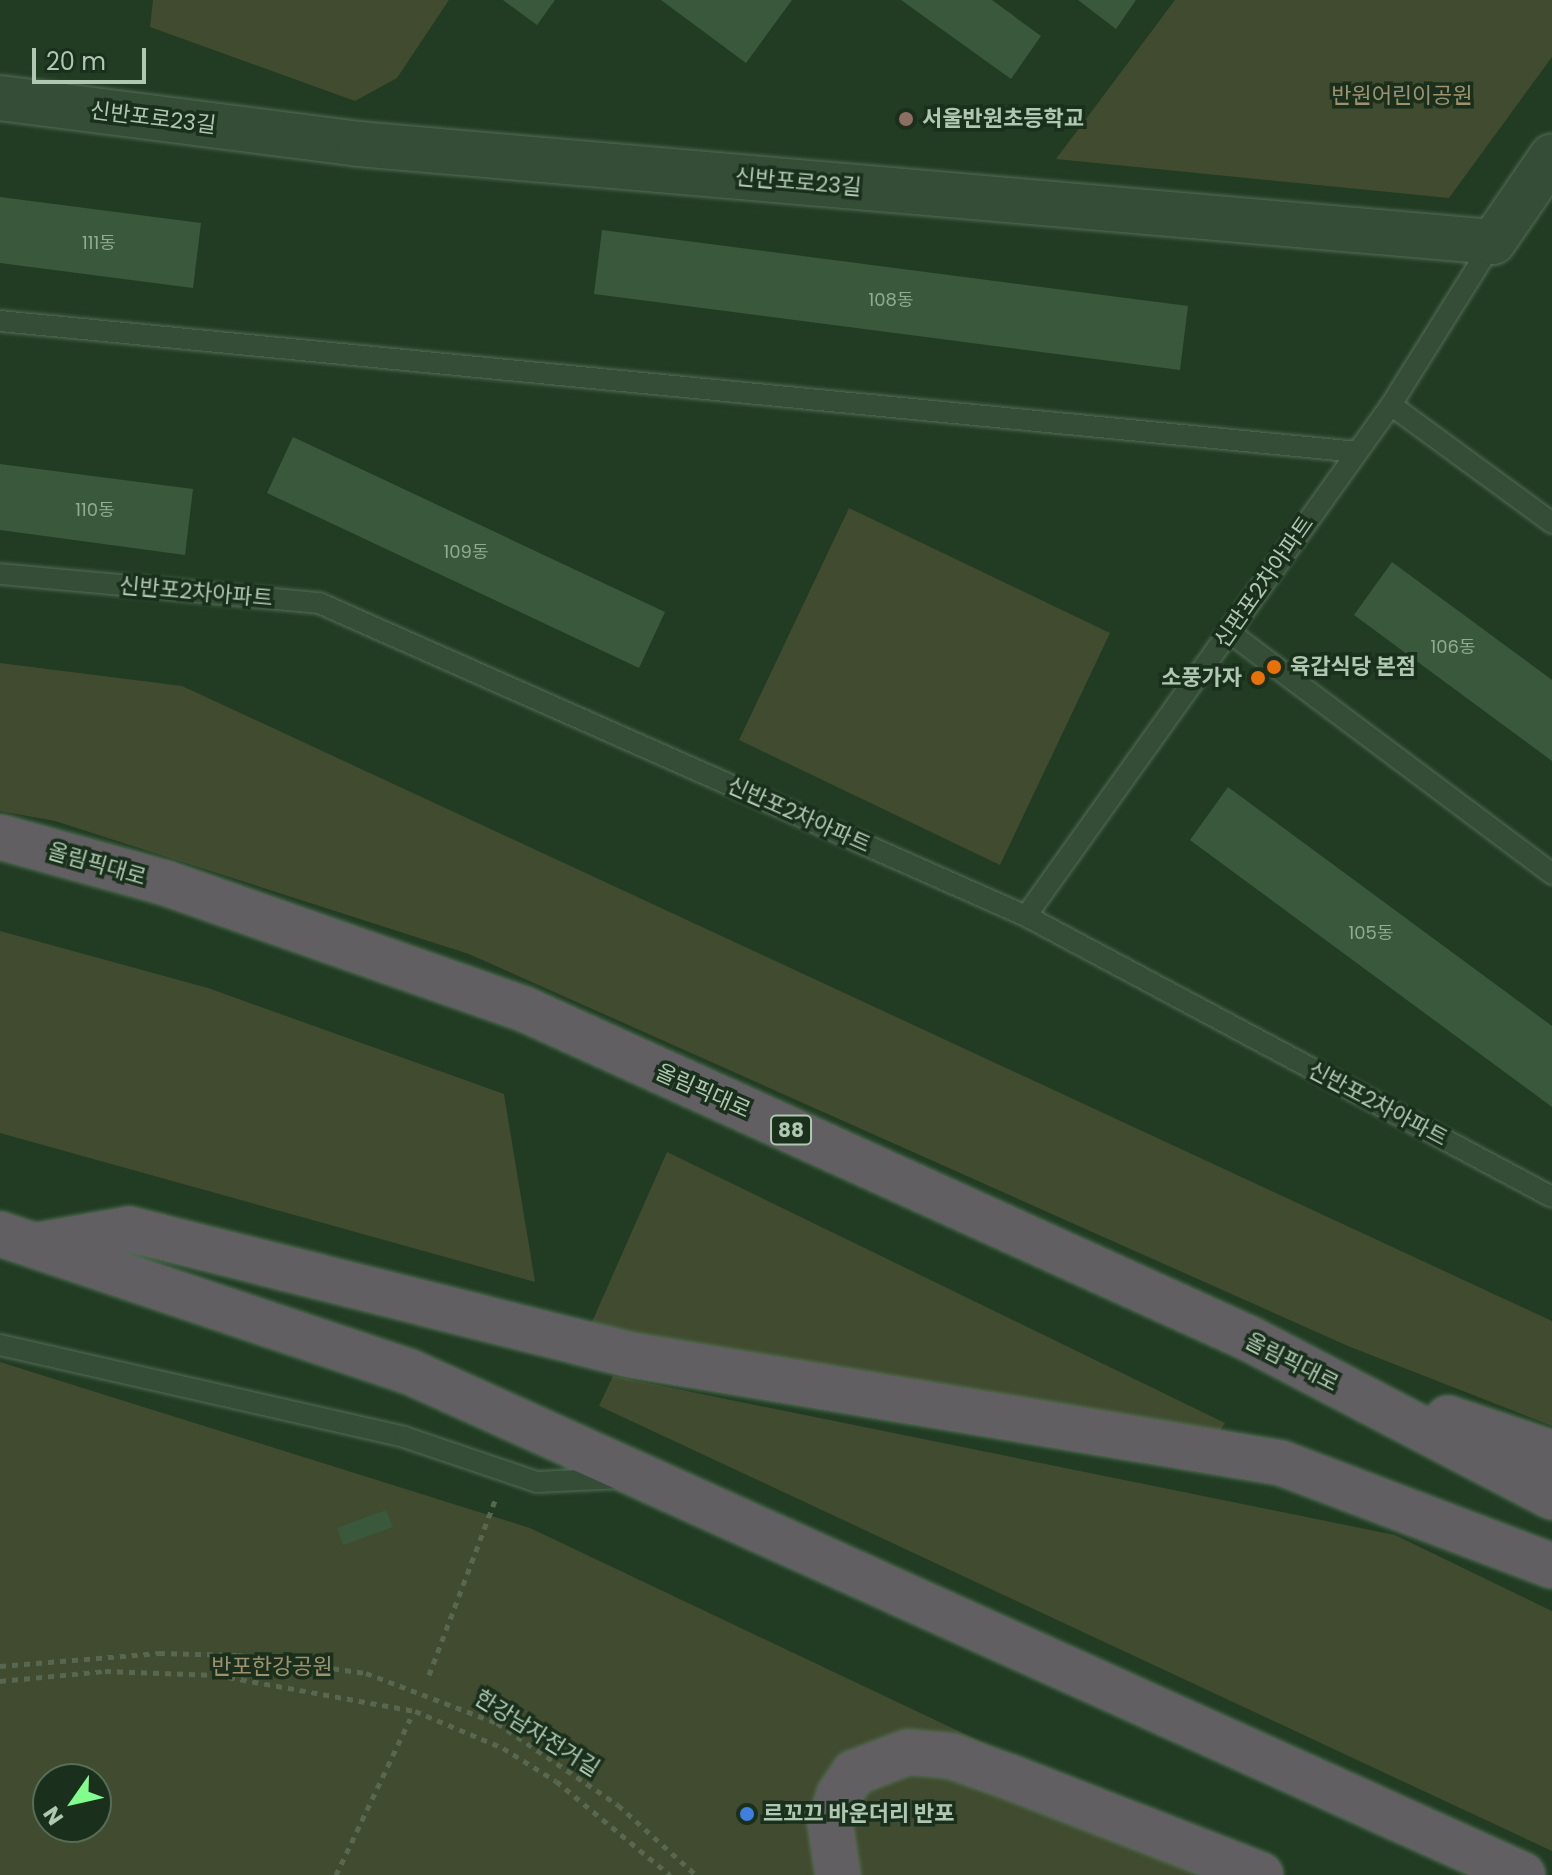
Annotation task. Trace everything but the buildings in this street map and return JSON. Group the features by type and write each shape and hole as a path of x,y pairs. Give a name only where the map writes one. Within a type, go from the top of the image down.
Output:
{"highway":[{"name":"올림픽대로","path":"0,837 166,883 524,1009 1306,1369 1552,1497"},
{"path":"18,1240 129,1229 630,1355 1281,1463 1552,1566"},
{"path":"18,1240 410,1372 1523,1875"},
{"path":"1306,1369 1552,1453"},
{"path":"838,1875 830,1823 839,1795 854,1773 908,1752 951,1756 1261,1875"}],"street":[{"name":"신반포로23길","path":"0,98 358,144 1493,242"},
{"path":"1493,242 1552,156"}],"lane":[{"name":"신판포2차아파트","path":"1026,916 1391,405 1493,242"},
{"path":"0,321 1357,452"},
{"path":"1391,405 1552,523"},
{"name":"신반포2차아파트","path":"0,574 319,603 1026,916 1552,1197"},
{"path":"1229,632 1552,874"},
{"path":"0,1345 404,1437 537,1482 648,1477"}],"path":[{"path":"429,1675 495,1500"},
{"name":"한강남자전거길","path":"0,1666 159,1653 238,1655 366,1673 497,1723 618,1805 688,1872 696,1875"},
{"name":"한강남자전거길","path":"0,1681 105,1671 217,1675 415,1711 503,1748 556,1781 670,1875"},
{"path":"336,1875 410,1719"}],"green space":[{"path":"153,0 449,0 397,78 355,101 150,27"},
{"name":"반원어린이공원","path":"1175,0 1552,0 1552,57 1449,198 1056,159"},
{"path":"849,508 1110,633 1000,865 739,740"},
{"path":"0,663 182,686 1552,1321 1552,1426 1348,1346 469,954 55,821 0,811"},
{"path":"0,931 208,988 504,1094 535,1282 0,1133"},
{"path":"667,1152 1225,1423 1214,1441 588,1331"},
{"name":"반포한강공원","path":"0,1362 530,1528 1262,1875 0,1875"},
{"path":"613,1376 1395,1535 1552,1611 1552,1851 599,1406"}],"place":[{"name":"서울반원초등학교","path":"906,119"},
{"name":"육갑식당 본점","path":"1274,667"},
{"name":"소풍가자","path":"1258,678"},
{"name":"르꼬끄 바운더리 반포","path":"747,1814"}]}
